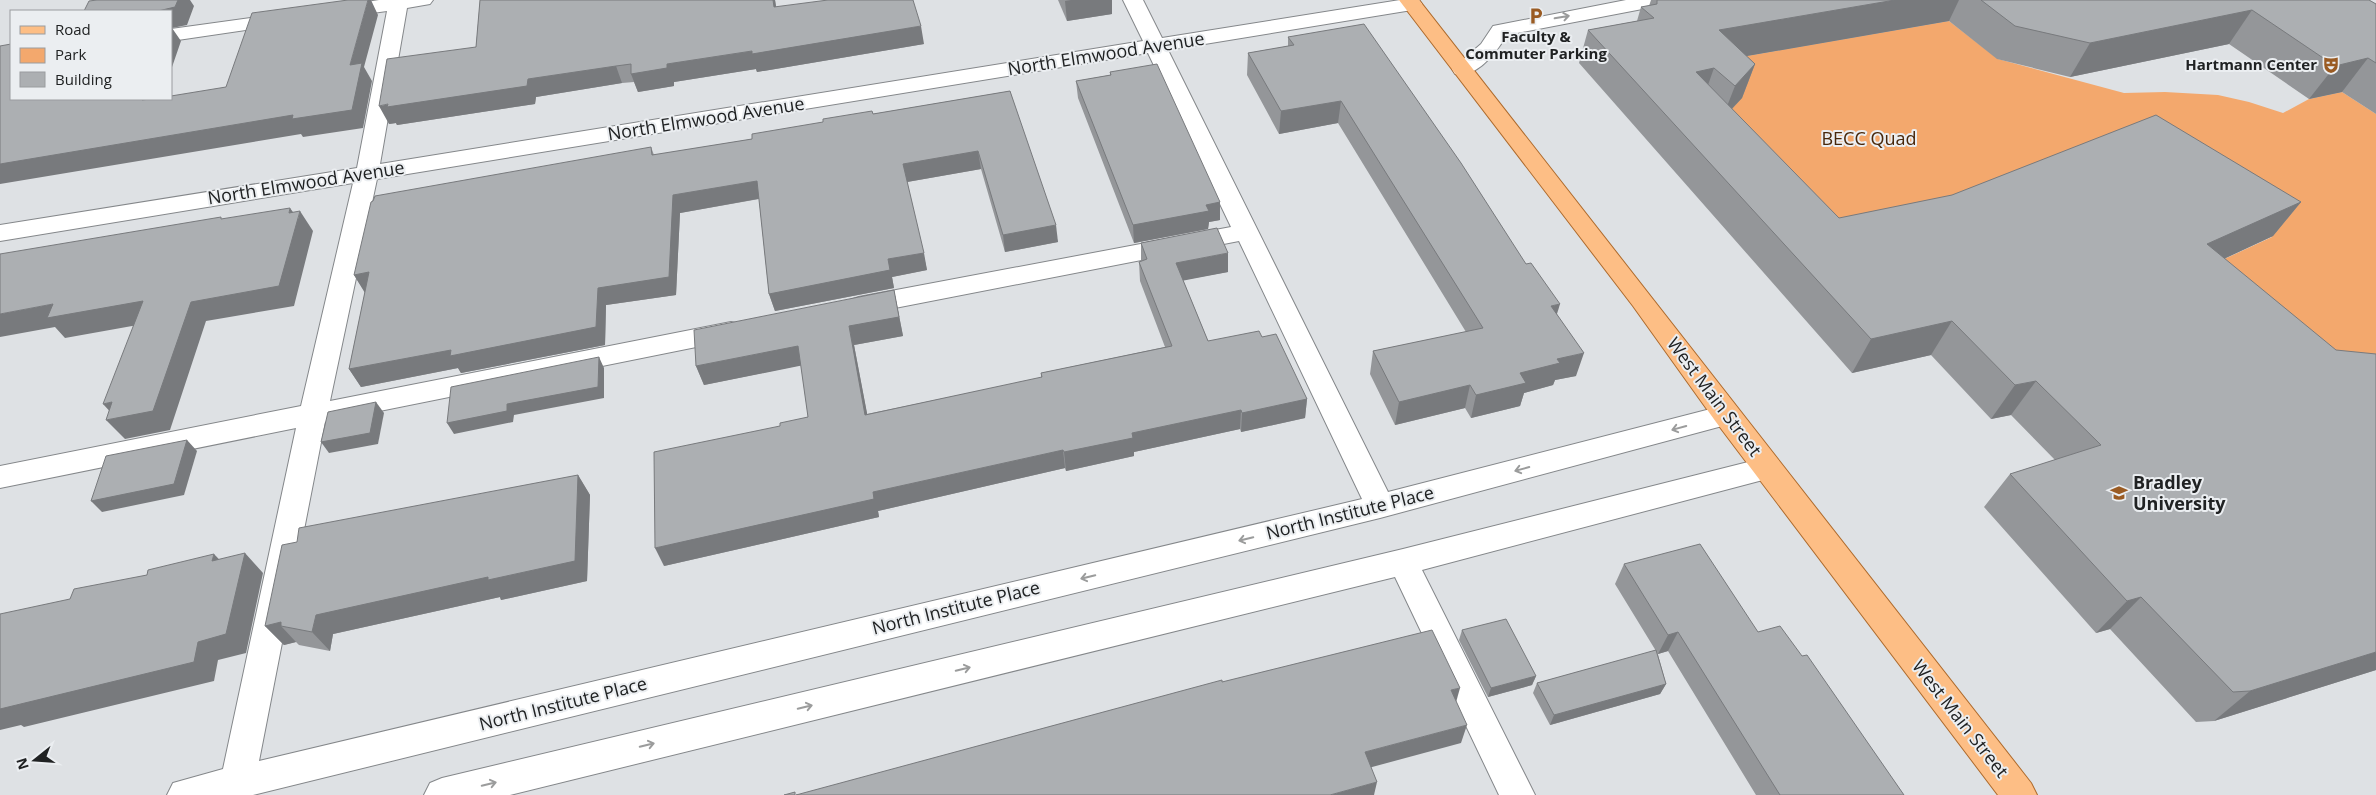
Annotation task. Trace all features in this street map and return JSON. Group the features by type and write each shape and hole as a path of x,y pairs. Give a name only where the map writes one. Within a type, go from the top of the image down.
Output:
{"main road":[{"name":"West Main Street","path":"1411,2 1642,300 1726,415 2018,795"}],"street":[{"path":"172,35 422,0"},
{"path":"1133,0 1380,506"},
{"path":"1463,69 1490,48 1500,30 1658,0"},
{"name":"North Elmwood Avenue","path":"0,233 1156,46 1411,2"},
{"path":"236,789 313,414 366,174 398,4"},
{"path":"832,311 1245,232"},
{"path":"0,477 754,327"},
{"name":"North Institute Place","path":"185,795 236,789 1380,506 1726,415"},
{"path":"442,795 1403,562 1768,468"},
{"path":"1403,562 1517,795"}],"green space":[{"name":"BECC Quad","path":"1949,21 1998,59 2124,93 2165,92 2218,95 2249,102 2283,113 2309,99 2342,92 2376,114 2376,391 2181,279 2272,237 1831,251 1693,104 1706,63"}],"building":[{"path":"178,0 175,7 162,10 84,10 89,1"},
{"path":"348,0 368,0 350,65 362,63 352,110 292,119 293,115 0,164 0,46 10,44 10,100 172,100 172,96 226,87 252,13"},
{"path":"480,0 773,0 774,7 828,0 913,0 921,26 752,54 752,51 667,64 667,68 631,74 631,64 528,79 527,86 387,107 388,104 379,106 387,59 476,47"},
{"path":"1657,0 1895,0 1719,30 1755,64 1735,86 1714,68 1696,72 1839,218 1952,195 2156,115 2301,202 2207,244 2336,350 2376,354 2376,652 2250,691 2233,692 2141,597 2127,601 2010,474 2101,445 2036,381 2015,385 1952,321 1871,339 1588,30 1654,18 1641,7 1657,4"},
{"path":"1981,0 2369,0 2376,4 2376,63 2368,58 2335,66 2252,10 2090,43 2015,26"},
{"path":"1364,24 1461,163 1526,264 1531,263 1560,304 1551,306 1584,353 1557,359 1560,363 1520,373 1526,383 1476,395 1470,385 1399,402 1373,351 1483,328 1341,101 1281,111 1248,53 1294,45 1288,37"},
{"path":"1157,64 1220,202 1206,205 1209,211 1133,225 1076,81 1111,75 1110,72"},
{"path":"1010,91 1056,225 1003,235 978,151 903,164 924,253 888,259 890,270 769,294 757,181 673,195 669,277 598,288 596,327 450,356 451,350 349,369 369,272 354,275 371,202 375,196 651,147 652,155 752,139 752,134 823,122 823,119 872,111 873,114"},
{"path":"290,208 289,213 300,211 279,286 191,302 153,411 106,420 112,402 103,404 143,301 47,318 53,304 0,314 0,254 221,217 221,219"},
{"path":"1217,228 1228,253 1176,263 1208,341 1259,331 1262,337 1276,334 1307,399 1242,413 1241,410 1132,433 1133,438 1064,452 1063,450 873,492 874,499 655,548 654,452 780,426 780,423 808,417 798,346 696,366 694,330 894,290 899,317 849,326 865,415 1042,377 1041,373 1172,346 1139,262 1147,259 1141,243"},
{"path":"599,357 598,387 507,404 507,411 447,423 451,387"},
{"path":"376,402 370,433 321,442 328,412"},
{"path":"187,440 174,484 91,501 106,456"},
{"path":"578,475 575,561 488,580 488,577 316,615 312,632 281,626 281,622 265,626 282,545 297,542 299,528"},
{"path":"1700,544 1758,632 1780,626 1802,656 1807,655 1904,795 1780,795 1678,632 1668,635 1624,564"},
{"path":"245,553 226,634 198,642 194,662 0,709 0,614 70,599 74,589 147,575 148,570 214,554 212,561"},
{"path":"1506,619 1536,676 1491,688 1462,630"},
{"path":"1432,630 1460,688 1451,690 1467,725 1365,752 1377,782 1330,795 796,795 1222,680 1222,682"},
{"path":"1656,650 1666,684 1554,715 1537,683"},
{"path":"795,792 795,795 784,795"}],"place":[{"name":"Faculty & Commuter Parking","path":"1536,16"},
{"name":"Hartmann Center","path":"2331,65"},
{"name":"Bradley University","path":"2119,493"}]}
